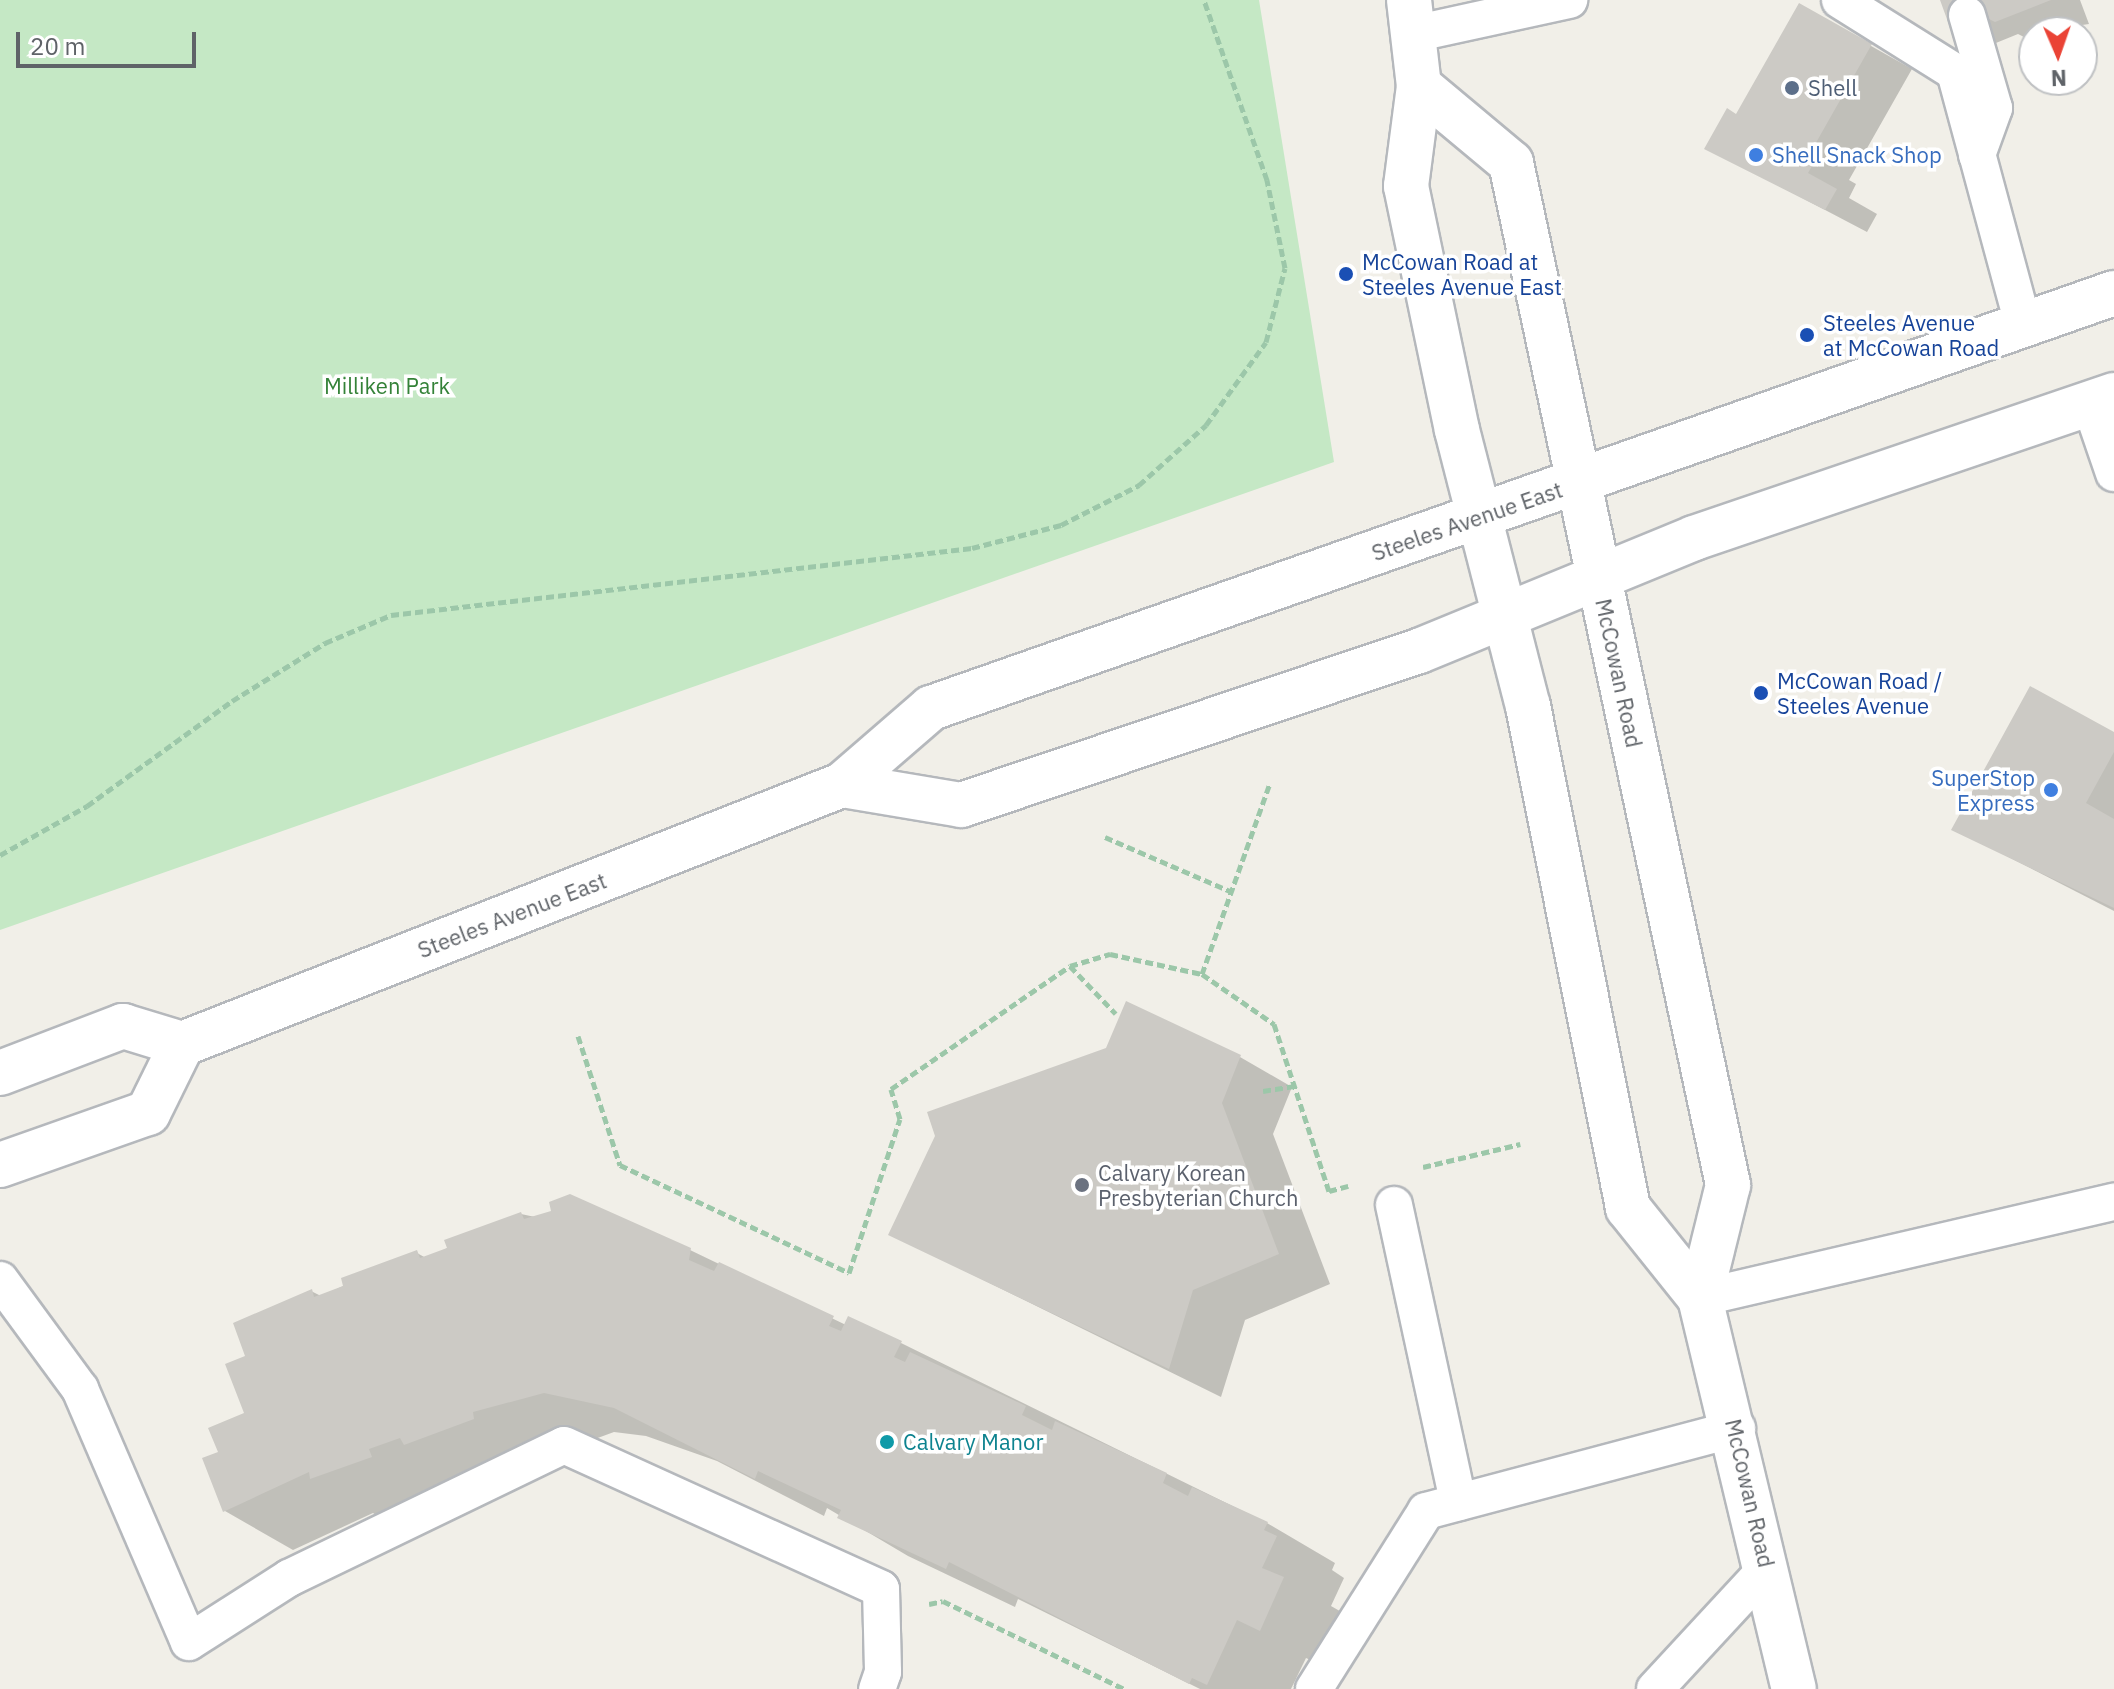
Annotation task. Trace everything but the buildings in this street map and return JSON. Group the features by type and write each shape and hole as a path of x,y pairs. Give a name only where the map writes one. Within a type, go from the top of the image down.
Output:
{"main road":[{"name":"McCowan Road","path":"1411,17 1419,86 1406,186 1480,516 1506,615 1628,1208 1700,1298 1737,1428 1794,1689"},
{"name":"McCowan Road","path":"1419,86 1511,163 1728,1185 1700,1298"},
{"name":"Steeles Avenue East","path":"182,1044 842,785 931,708 2024,328 2114,293"},
{"path":"842,785 961,805 1506,615 1599,577 2102,399"},
{"path":"0,1073 123,1026 182,1044 148,1113 0,1165"}],"lane":[{"path":"1411,17 1569,0"},
{"path":"1840,0 1955,72 2024,328"},
{"path":"1967,15 1994,108 1977,155"},
{"path":"2102,399 2114,473"},
{"path":"1700,1298 2114,1202"},
{"path":"1394,1205 1458,1502"},
{"path":"0,1280 80,1389 189,1642 315,1564 564,1445 881,1589 883,1672 877,1689"},
{"path":"1314,1689 1426,1511 1737,1428"},
{"path":"1655,1689 1768,1567"}],"path":[{"path":"0,855 87,806 258,684 391,615 972,548 1061,525 1139,485 1206,425 1266,342 1285,268 1267,180 1204,0"},
{"path":"1202,974 1270,783"},
{"path":"1105,837 1232,892"},
{"path":"578,1036 620,1165 849,1273 900,1119 891,1089 1070,966 1110,954 1202,974 1274,1024 1329,1191 1358,1183"},
{"path":"1070,966 1116,1014"},
{"path":"1263,1091 1294,1086"},
{"path":"1417,1169 1520,1144"},
{"path":"881,1614 943,1601 1124,1689"}],"green space":[{"name":"Milliken Park","path":"0,0 1259,0 1334,462 0,930"}],"place":[{"name":"Shell","path":"1792,88"},
{"name":"Shell Snack Shop","path":"1756,155"},
{"name":"McCowan Road at Steeles Avenue East","path":"1346,274"},
{"name":"Steeles Avenue at McCowan Road","path":"1807,335"},
{"name":"McCowan Road / Steeles Avenue","path":"1761,693"},
{"name":"SuperStop Express","path":"2051,790"},
{"name":"Calvary Korean Presbyterian Church","path":"1082,1185"},
{"name":"Calvary Manor","path":"887,1442"}]}
